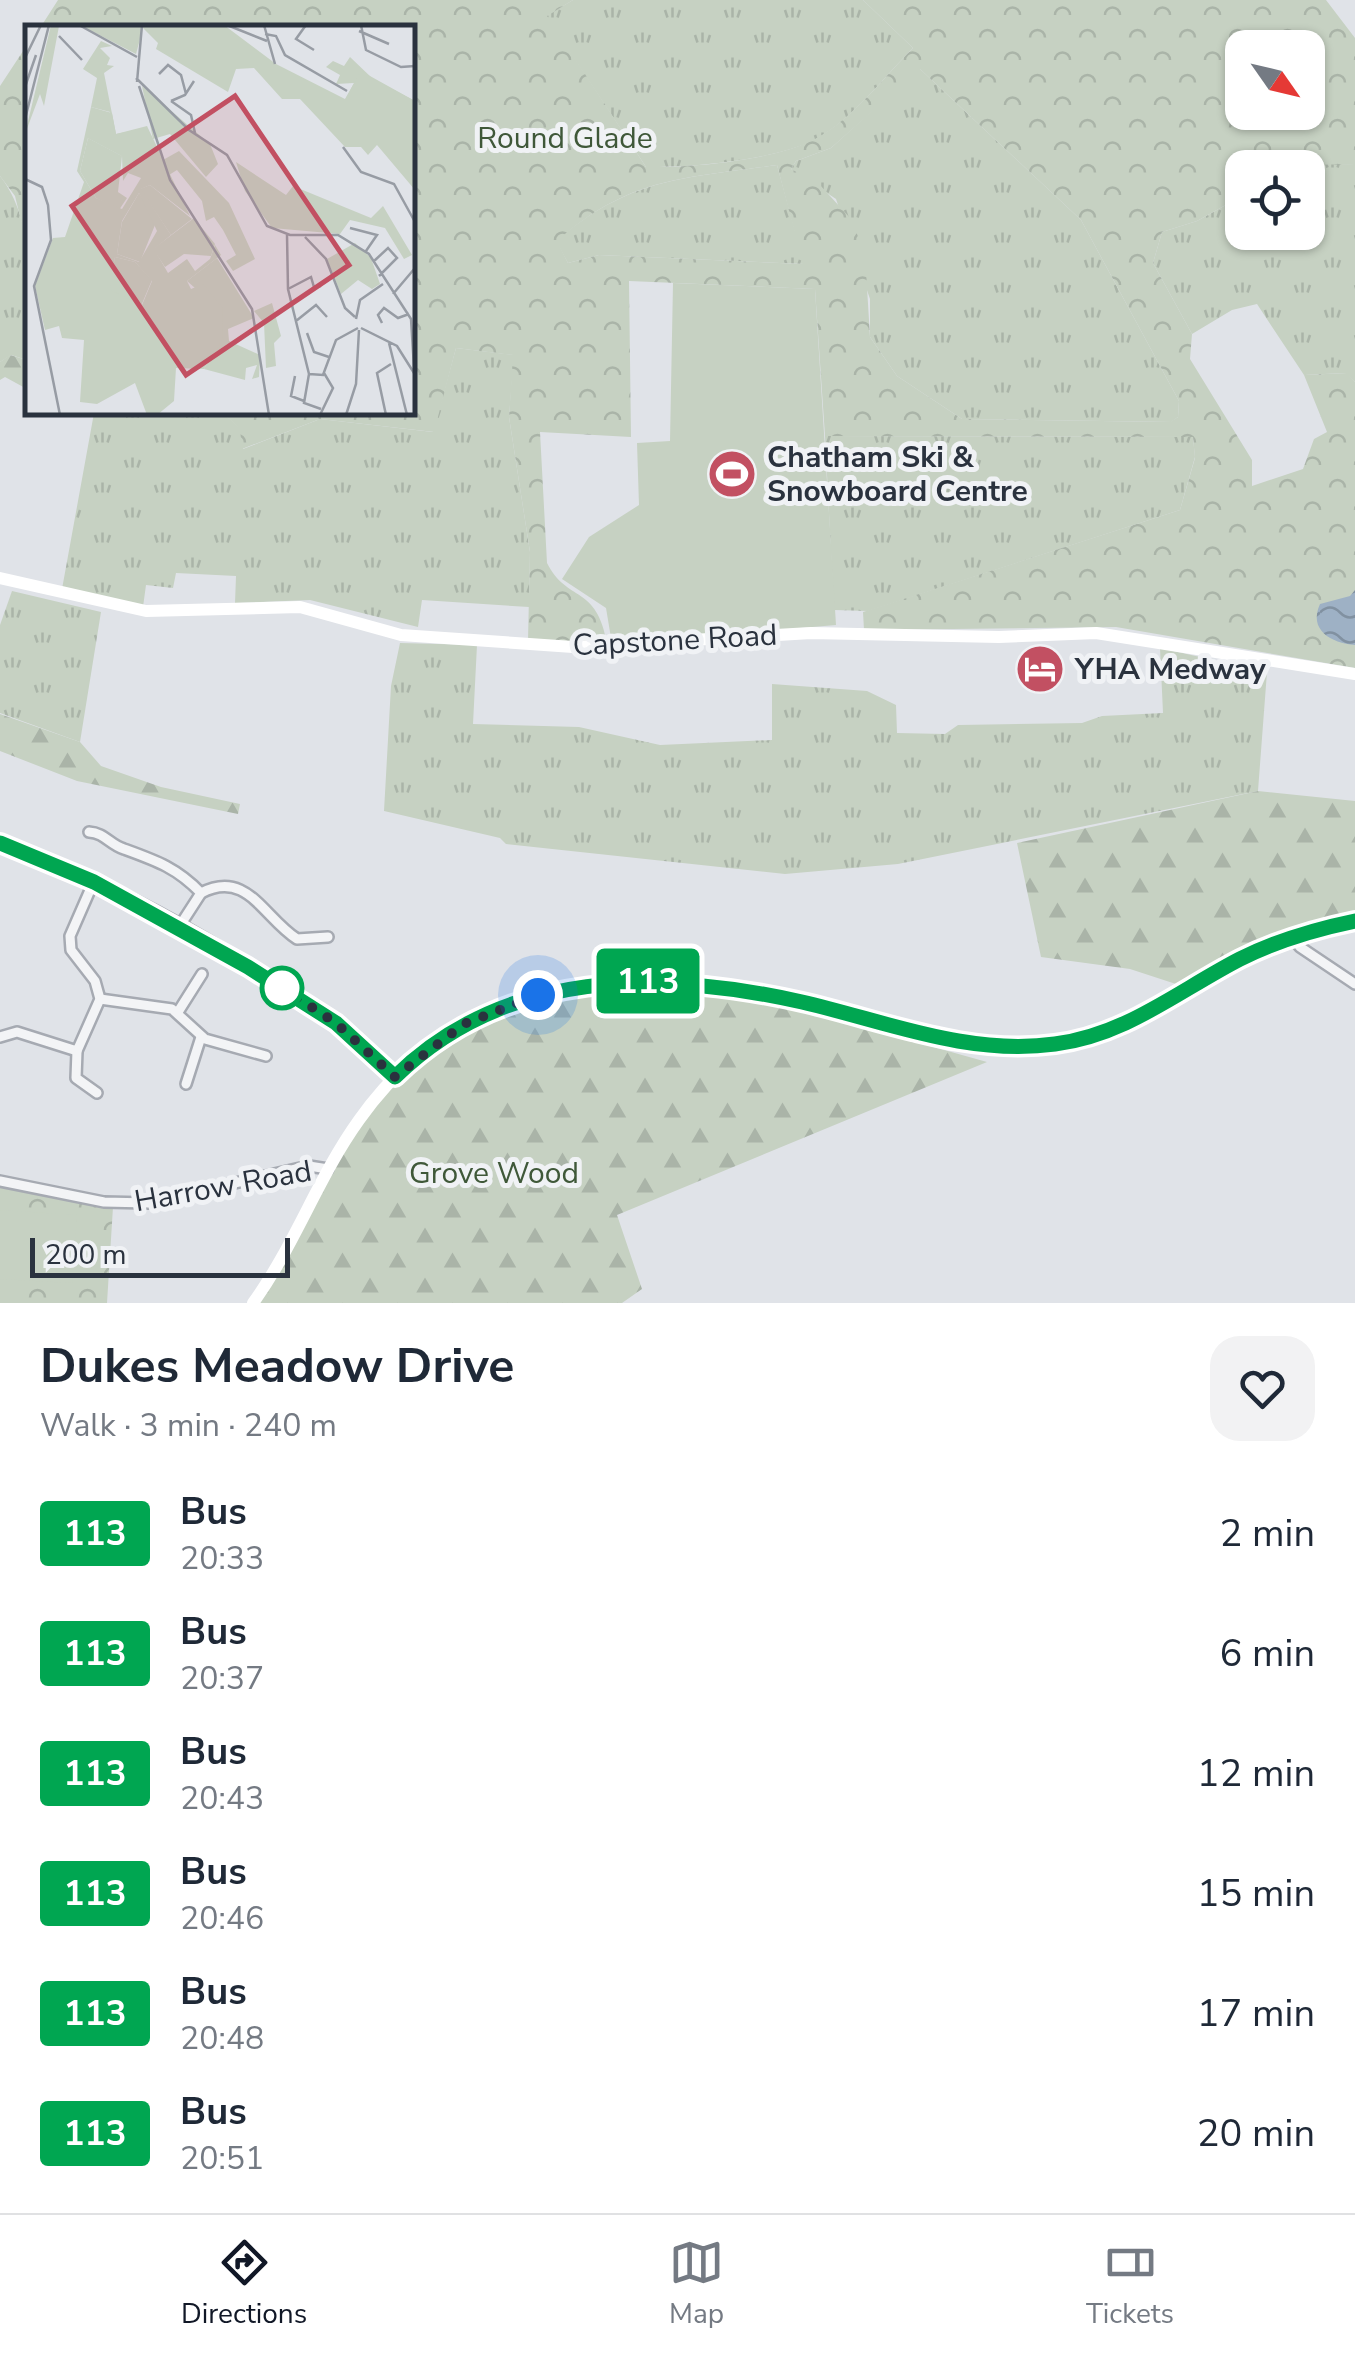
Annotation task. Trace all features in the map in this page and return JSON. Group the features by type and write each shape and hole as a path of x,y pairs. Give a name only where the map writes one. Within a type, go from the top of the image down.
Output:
{"street":[{"name":"Capstone Road","path":"0,578 146,612 300,606 400,635 573,646 811,633 999,637 1096,633 1355,674"},
{"path":"102,833 110,822"},
{"path":"89,832 102,833 118,847 170,865 201,893"},
{"path":"0,843 94,882 178,927 324,1014 395,1077"},
{"path":"94,882 74,921 70,944 95,981 100,999 77,1051 76,1078 97,1093"},
{"path":"178,927 201,893 220,886 238,886 297,939 328,937"},
{"path":"254,1303 328,1170 360,1119 395,1077 464,1024 516,1000 621,980 674,981 801,1002 974,1044 1056,1044 1124,1025 1241,959 1293,938 1355,921"},
{"path":"1293,938 1300,948 1355,984"},
{"path":"178,1012 202,974"},
{"path":"100,999 178,1012 201,1037 266,1056"},
{"path":"0,1038 16,1032 77,1051"},
{"path":"186,1084 201,1037"},
{"name":"Harrow Road","path":"0,1182 132,1204 181,1198 309,1166 328,1170"}],"green space":[{"name":"Round Glade","path":"58,0 573,0 547,16 646,167 709,164 778,152 815,139 842,121 913,48 863,0 1326,0 1355,38 1355,165 1325,165 1325,150 1225,150 1225,205 1197,221 1162,232 1153,263 1192,334 1190,359 1252,460 1252,486 1303,469 1314,439 1327,432 1304,375 1347,373 1355,382 1355,668 1116,627 864,630 863,612 1180,510 1195,458 1193,437 825,436 815,289 629,281 631,437 540,432 547,563 563,584 596,612 607,644 528,640 530,552 509,417 513,355 456,348 434,432 320,419 242,449 240,429 225,415 415,415 415,25 42,25","holes":["920,69 1081,220 1179,401 1178,417 1170,422 962,419 897,376 870,337 865,254 851,219 820,185 791,169 796,161 831,148","777,165 803,264 599,255 568,263 557,241 584,220 635,192 686,178"]},
{"path":"573,0 863,0 913,48 855,109 816,139 779,152 733,161 646,167 546,16"},
{"path":"25,48 25,237 15,196 0,176 0,86"},
{"path":"919,68 1081,220 1179,401 1178,417 1171,422 962,419 897,376 870,337 870,299 836,199 791,169 796,161 831,148"},
{"path":"1325,163 1355,165 1355,382 1346,373 1304,375 1257,304 1232,310 1192,334 1153,263 1162,232 1197,221 1225,205 1225,250 1325,250"},
{"path":"777,165 804,264 599,255 568,263 556,241 584,220 635,192 686,178"},
{"path":"0,176 21,217 25,235 25,359 11,355 0,362"},
{"name":"Chatham Ski & Snowboard Centre","path":"673,283 815,289 836,625 612,644 606,608 562,579 589,537 639,505 637,443 670,441"},
{"path":"456,348 514,355 509,417 530,552 529,607 422,600 418,627 310,600 235,603 236,576 176,573 173,588 146,585 143,607 62,589 94,415 225,415 241,429 243,449 320,419 433,432"},
{"path":"10,355 25,359 25,388 5,377 0,380 0,362"},
{"path":"825,436 1193,437 1195,457 1180,510 868,611 834,610"},
{"path":"12,591 101,612 80,742 0,713 0,625"},
{"path":"400,643 477,645 473,724 579,727 660,745 772,740 772,684 867,691 896,705 897,733 945,734 958,725 1082,723 1102,716 1163,713 1160,648 1267,672 1258,791 898,864 785,874 506,844 500,838 384,811 391,686"},
{"path":"0,714 80,742 101,766 161,787 240,804 238,814 77,781 0,751"},
{"path":"1258,791 1355,801 1355,913 1295,928 1182,986 1130,969 1041,957 1017,843"},
{"name":"Grove Wood","path":"611,988 729,996 794,1008 987,1062 617,1215 642,1289 622,1303 259,1303 352,1138 413,1066 450,1038 492,1018"},
{"path":"0,1184 113,1207 107,1303 0,1303"},
{"path":"0,1210 77,1215 72,1283 0,1279"}],"water":[{"path":"1355,590 1355,645 1324,634 1317,613 1320,604 1350,596"}],"bus line":[{"name":"113","path":"0,843 94,882 248,967 336,1023 395,1077 464,1024 516,1000 621,980 674,981 801,1002 974,1044 1056,1044 1089,1038 1124,1025 1241,959 1293,938 1355,921"}],"place":[{"name":"Chatham Ski & Snowboard Centre","path":"732,474"},
{"name":"YHA Medway","path":"1040,669"}],"route":[{"path":"282,988 336,1023 395,1077 464,1024 516,1000 538,995"}]}
